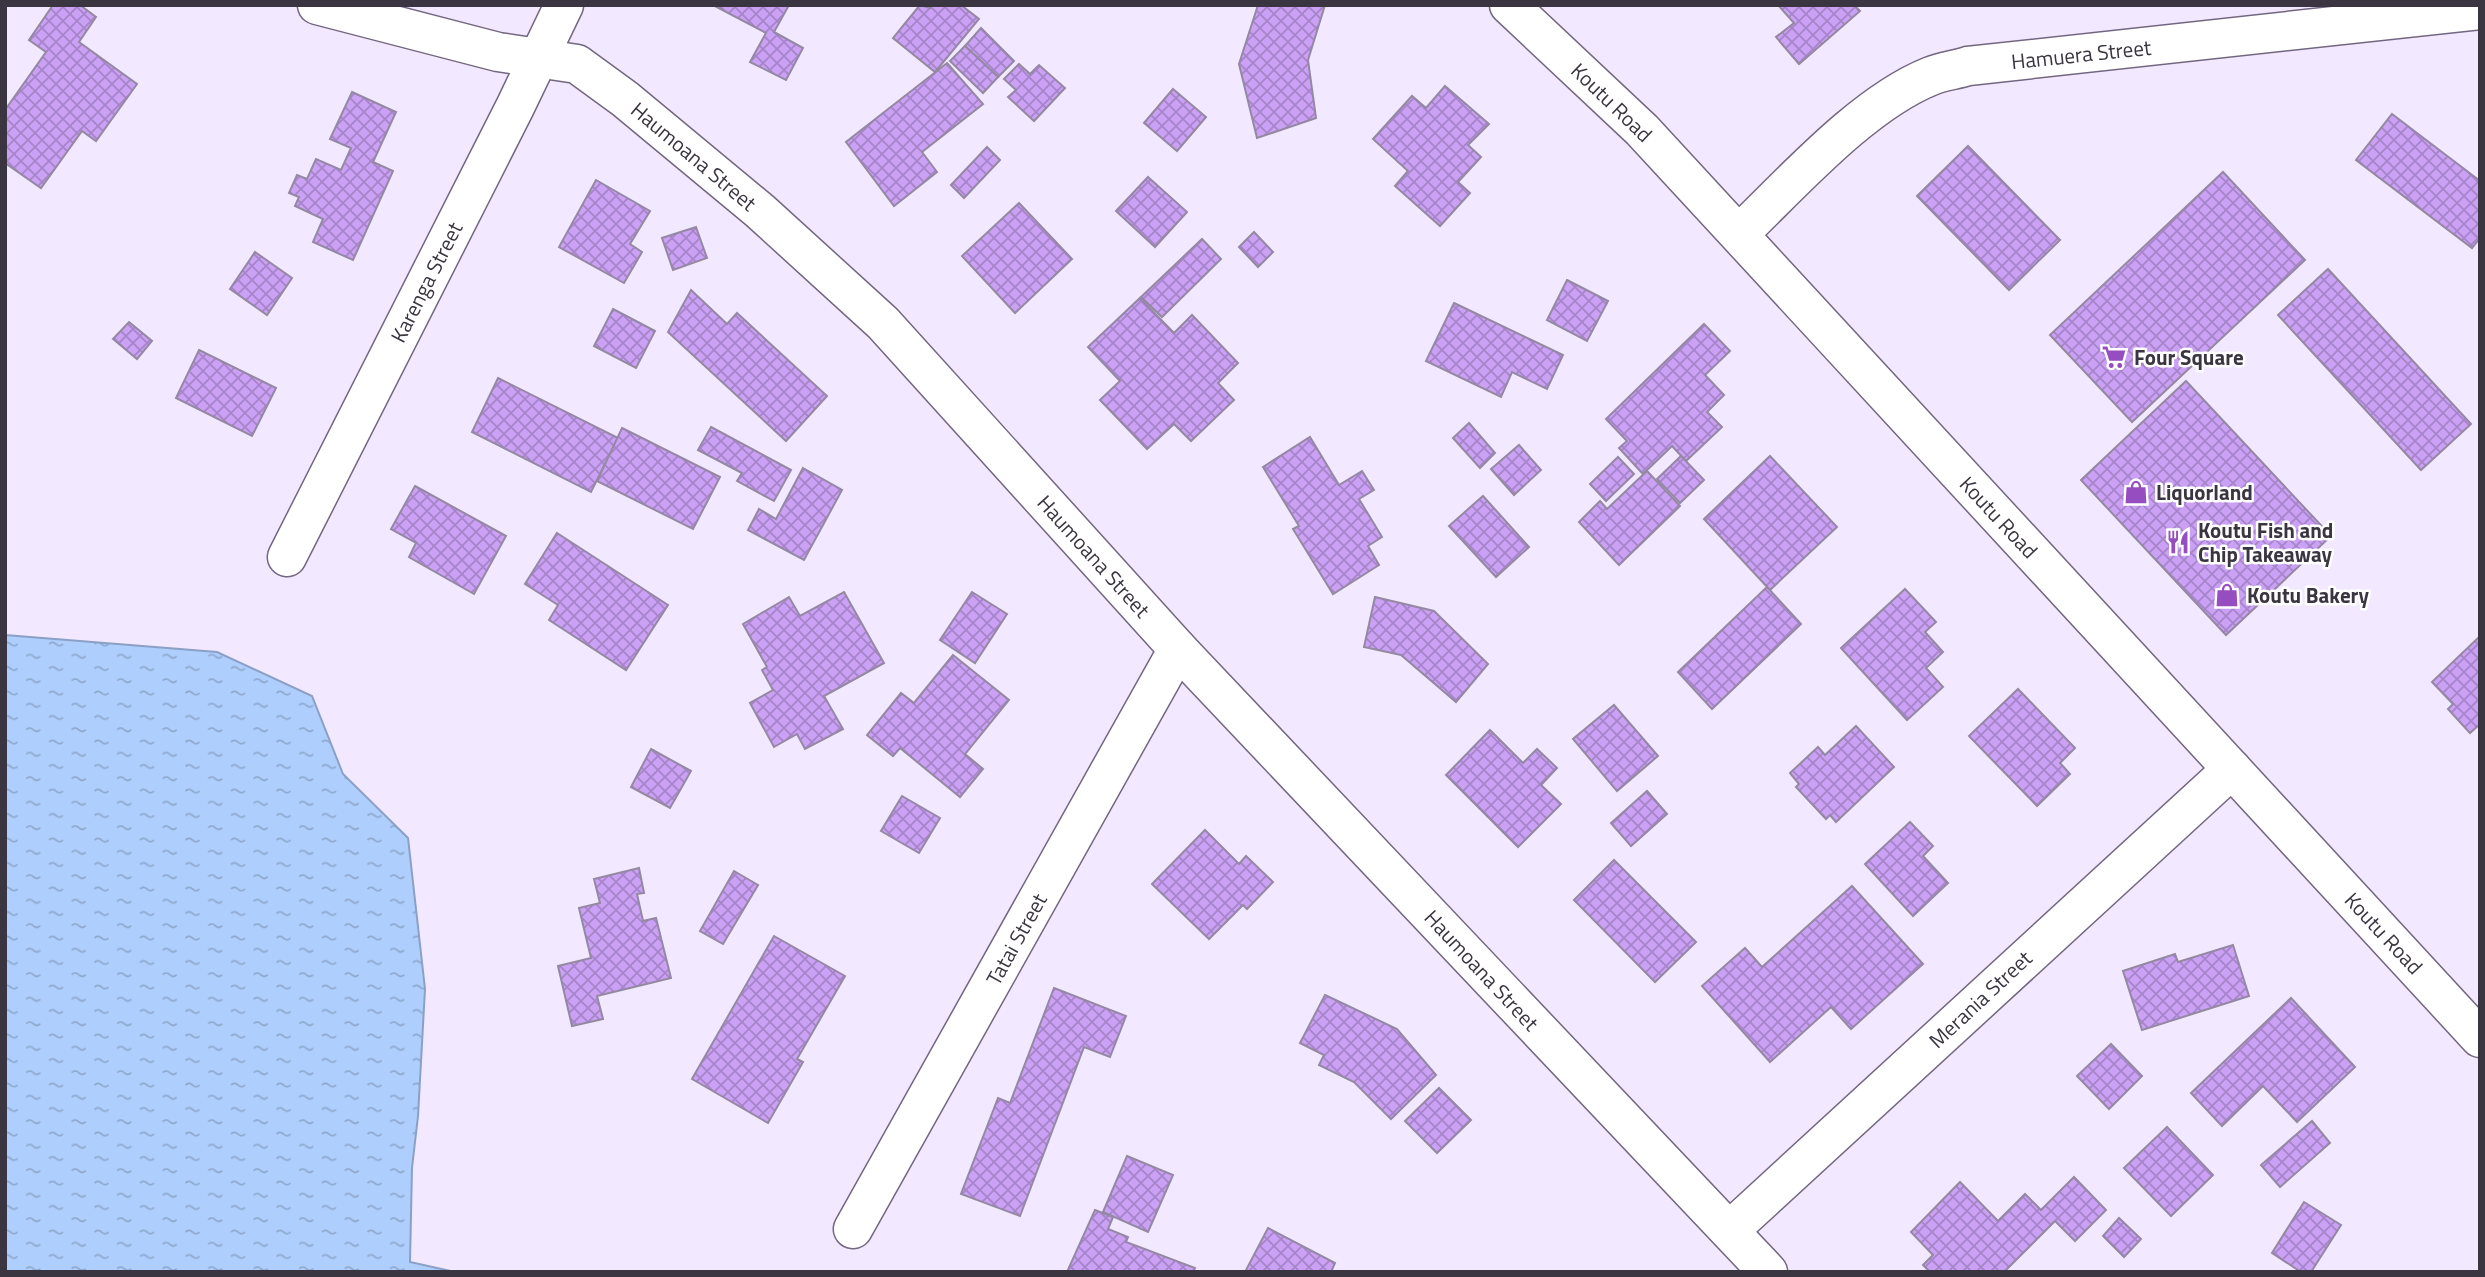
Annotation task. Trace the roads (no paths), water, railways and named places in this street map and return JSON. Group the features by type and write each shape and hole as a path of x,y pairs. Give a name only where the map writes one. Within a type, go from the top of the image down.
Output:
{"street":[{"name":"Haumoana Street","path":"317,5 498,52 577,64 625,99 760,211 883,323 1178,649 1768,1272"},
{"name":"Karenga Street","path":"287,557 564,5"},
{"name":"Koutu Road","path":"1509,5 1642,130 1740,234 2480,1038"},
{"name":"Hamuera Street","path":"1740,234 1846,132 1891,96 1932,76 1968,66 2480,10"},
{"name":"Tatai Street","path":"853,1228 1178,649"},
{"name":"Merania Street","path":"1730,1230 2231,769"}],"water":[{"path":"5,635 217,652 312,696 343,774 408,838 425,989 418,1116 412,1168 410,1262 455,1272 5,1272"}],"place":[{"name":"Four Square","path":"2114,357"},
{"name":"Liquorland","path":"2136,492"},
{"name":"Koutu Fish and Chip Takeaway","path":"2178,542"},
{"name":"Koutu Bakery","path":"2227,595"}]}
